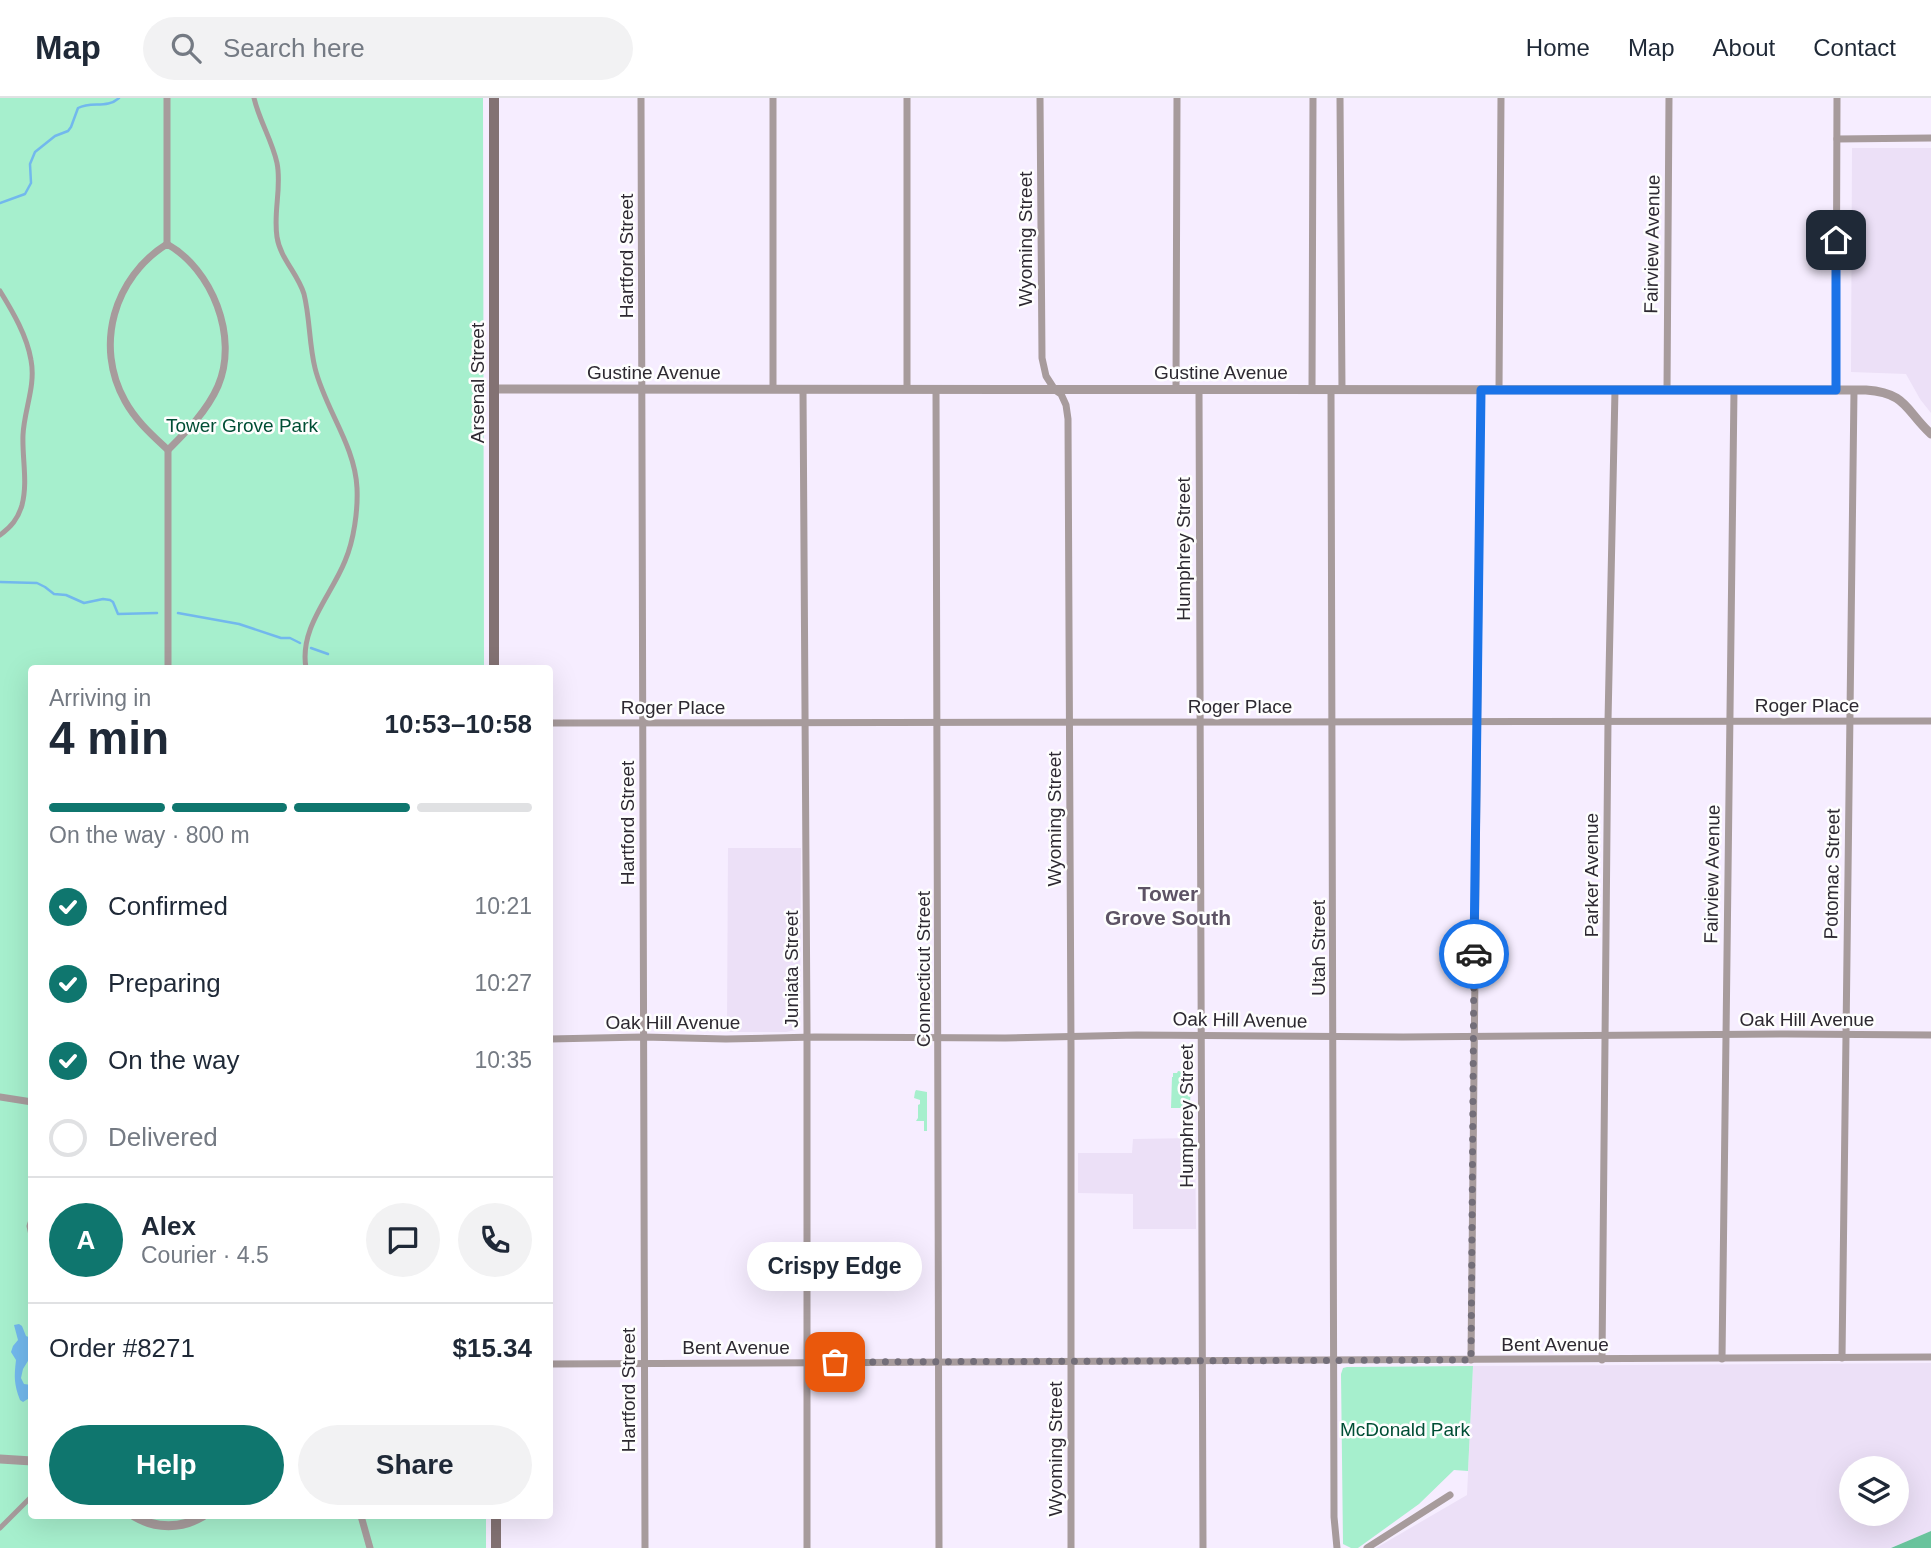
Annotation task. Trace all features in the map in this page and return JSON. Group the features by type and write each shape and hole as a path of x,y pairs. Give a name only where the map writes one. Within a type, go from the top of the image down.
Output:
{"main road":[{"name":"Arsenal Street","path":"494,98 495,665"},
{"path":"494,1519 496,1548"}],"street":[{"path":"167,98 167,244"},
{"path":"254,98 277,163 279,177 275,220 278,242 303,293 315,367 356,475 357,499 347,557 307,639 304,654 306,665"},
{"name":"Hartford Street","path":"641,98 645,1548"},
{"path":"774,98 774,389"},
{"path":"907,390 908,98"},
{"name":"Wyoming Street","path":"1040,98 1042,358 1046,376 1061,394 1066,405 1068,419 1071,1548"},
{"path":"1176,390 1177,98"},
{"path":"1312,390 1313,98"},
{"path":"1340,98 1342,390"},
{"path":"1499,390 1501,98"},
{"name":"Fairview Avenue","path":"1667,390 1669,98"},
{"path":"1836,390 1837,98"},
{"path":"1837,139 1931,138"},
{"path":"167,244 154,252 126,286 116,307 109,348 114,377 124,400 137,420 168,450"},
{"path":"167,244 176,249 198,272 213,294 222,319 225,342 225,363 219,385 192,425 168,450 168,665"},
{"path":"0,291 29,350 33,383 23,435 24,494 17,518 0,535"},
{"name":"Gustine Avenue","path":"494,389 1854,390 1876,391 1895,396 1931,434"},
{"name":"Juniata Street","path":"803,389 807,1548"},
{"name":"Connecticut Street","path":"936,390 939,1548"},
{"name":"Humphrey Street","path":"1199,390 1203,1548"},
{"name":"Utah Street","path":"1331,390 1334,1517 1337,1548"},
{"path":"1471,1360 1481,390"},
{"name":"Parker Avenue","path":"1602,1360 1608,721 1615,390"},
{"name":"Fairview Avenue","path":"1722,1359 1734,390"},
{"name":"Potomac Street","path":"1842,1358 1854,390"},
{"name":"Roger Place","path":"553,723 1931,721"},
{"name":"Oak Hill Avenue","path":"553,1039 1931,1035"},
{"path":"0,1097 28,1103"},
{"name":"Bent Avenue","path":"553,1364 1931,1357"},
{"path":"0,1459 28,1461"},
{"path":"1367,1548 1450,1495"},
{"path":"0,1528 28,1500"},
{"path":"140,1519 147,1523 168,1526 196,1519"},
{"path":"362,1519 370,1548"}],"shaded area":[{"path":"1852,148 1931,148 1931,413 1906,374 1851,372"},
{"path":"728,848 801,848 800,1026 796,1030 727,1032"},
{"path":"1195,1138 1196,1229 1133,1229 1133,1194 1078,1193 1078,1153 1132,1153 1133,1139"},
{"path":"1931,1363 1931,1531 1891,1548 1376,1548 1467,1495 1473,1366"}],"green space":[{"name":"Tower Grove Park","path":"0,98 483,98 484,665 28,665 28,1519 486,1519 486,1548 0,1548"},
{"path":"1173,1073 1191,1073 1190,1108 1171,1108 1172,1077"},
{"path":"916,1090 927,1092 927,1131 924,1131 924,1121 916,1121 920,1100 914,1098"},
{"name":"McDonald Park","path":"1473,1366 1468,1471 1454,1470 1419,1504 1358,1548 1343,1544 1343,1368"},
{"path":"1931,1531 1931,1548 1891,1548"}],"water":[{"path":"14,1325 22,1326 28,1337 28,1361 21,1378 24,1384 28,1385 28,1399 23,1402 17,1389 16,1360 11,1352 18,1340"}],"waterway":[{"path":"0,203 25,194 31,183 30,164 35,152 55,136 68,131 78,108 110,103 119,98"},
{"path":"0,582 37,583 54,594 66,595 84,603 110,600 118,614 157,613"},
{"path":"178,613 239,624 300,643"},
{"path":"311,648 328,654"}],"way so far":[{"path":"835,1362 1471,1360 1474,954"}],"place":[{"name":"Crispy Edge","path":"835,1362"}],"district":[{"name":"Tower Grove South","path":"1168,905"}],"route":[{"path":"1474,954 1481,390 1836,390 1836,240"}]}
